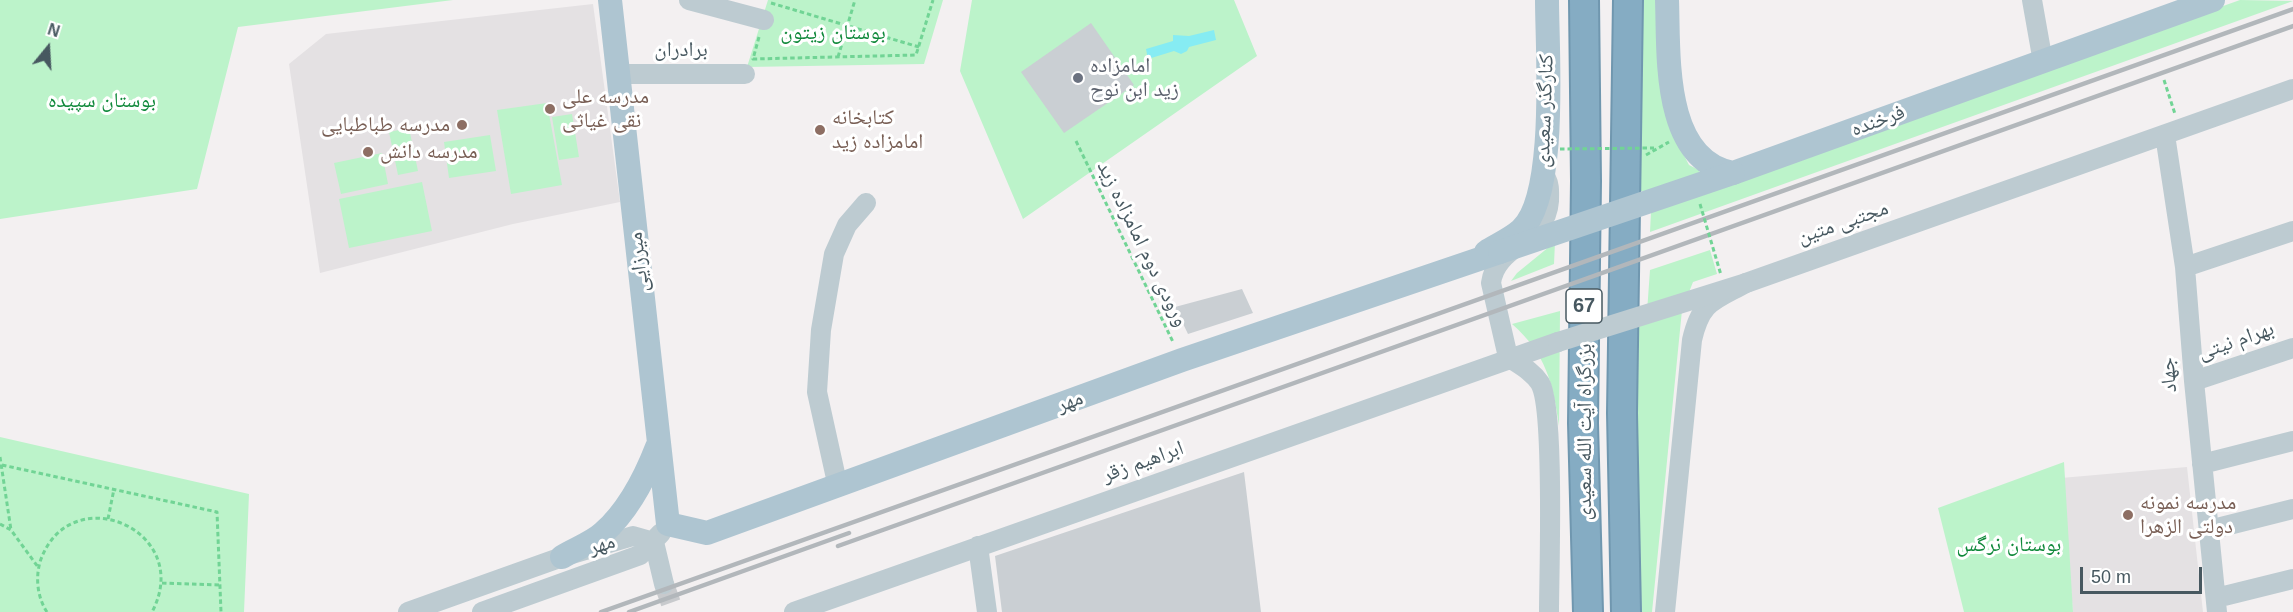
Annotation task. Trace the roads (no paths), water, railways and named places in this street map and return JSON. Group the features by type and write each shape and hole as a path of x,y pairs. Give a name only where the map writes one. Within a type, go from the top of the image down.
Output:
{"highway":[{"name":"بزرگراه آیت الله سعیدی","path":"1584,0 1586,181 1583,423 1588,612"},
{"name":"بزرگراه آیت الله سعیدی","path":"1626,612 1622,413 1628,0"}],"main road":[{"name":"میرزایی","path":"610,0 659,442 661,533"},
{"name":"کنارگذر سعیدی","path":"1472,261 1522,229 1537,203 1547,139 1547,0"},
{"path":"1666,0 1674,103 1684,134 1694,151 1707,164 1733,173"},
{"name":"فرخنده","path":"1472,261 1733,173 2207,1"},
{"name":"مهر","path":"661,533 707,533 1182,360 1472,261"},
{"path":"562,557 602,534 617,517 641,486 659,442"}],"street":[{"path":"689,0 767,11"},
{"path":"2031,0 2043,62"},
{"name":"برادران","path":"618,74 749,67"},
{"name":"مجتبی متین","path":"1665,612 1694,333 1700,313 1707,305 1746,282 2293,89"},
{"name":"جهاد","path":"2172,133 2216,605"},
{"path":"1543,172 1550,185 1544,222 1524,242 1500,259 1492,271 1491,283 1508,357 1528,370 1540,384 1544,396 1548,443 1549,612"},
{"path":"838,487 817,392 821,330 834,254 847,225 866,203"},
{"path":"2185,267 2293,231"},
{"name":"ابراهیم زقر","path":"794,612 1508,357 1746,282"},
{"name":"بهرام نیتی","path":"2194,381 2293,348"},
{"path":"2202,464 2293,441"},
{"path":"2209,530 2293,509"},
{"path":"661,533 664,584"},
{"name":"مهر","path":"408,612 562,557 633,536 661,533"},
{"name":"مهر","path":"482,612 640,555 661,533"},
{"path":"978,546 987,612"},
{"path":"2216,605 2293,579"}],"water":[{"path":"1214,30 1216,40 1189,47 1181,54 1174,51 1148,59 1146,49 1173,41 1173,35 1189,36"}],"tunnel":[{"path":"664,584 674,612"}],"railway":[{"path":"601,612 2293,9"},
{"path":"838,546 2293,26"},
{"path":"629,612 849,533"}],"place":[{"name":"امامزاده زید ابن نوح","path":"1078,78"},
{"name":"مدرسه علی نقی غیاثی","path":"550,109"},
{"name":"مدرسه طباطبایی","path":"462,125"},
{"name":"کتابخانه امامزاده زید","path":"820,130"},
{"name":"مدرسه دانش","path":"368,152"},
{"name":"مدرسه نمونه دولتی الزهرا","path":"2128,515"}],"park label":[{"name":"بوستان زیتون","path":"833,33"},
{"name":"بوستان سپیده","path":"102,101"},
{"name":"بوستان نرگس","path":"2009,545"}]}
